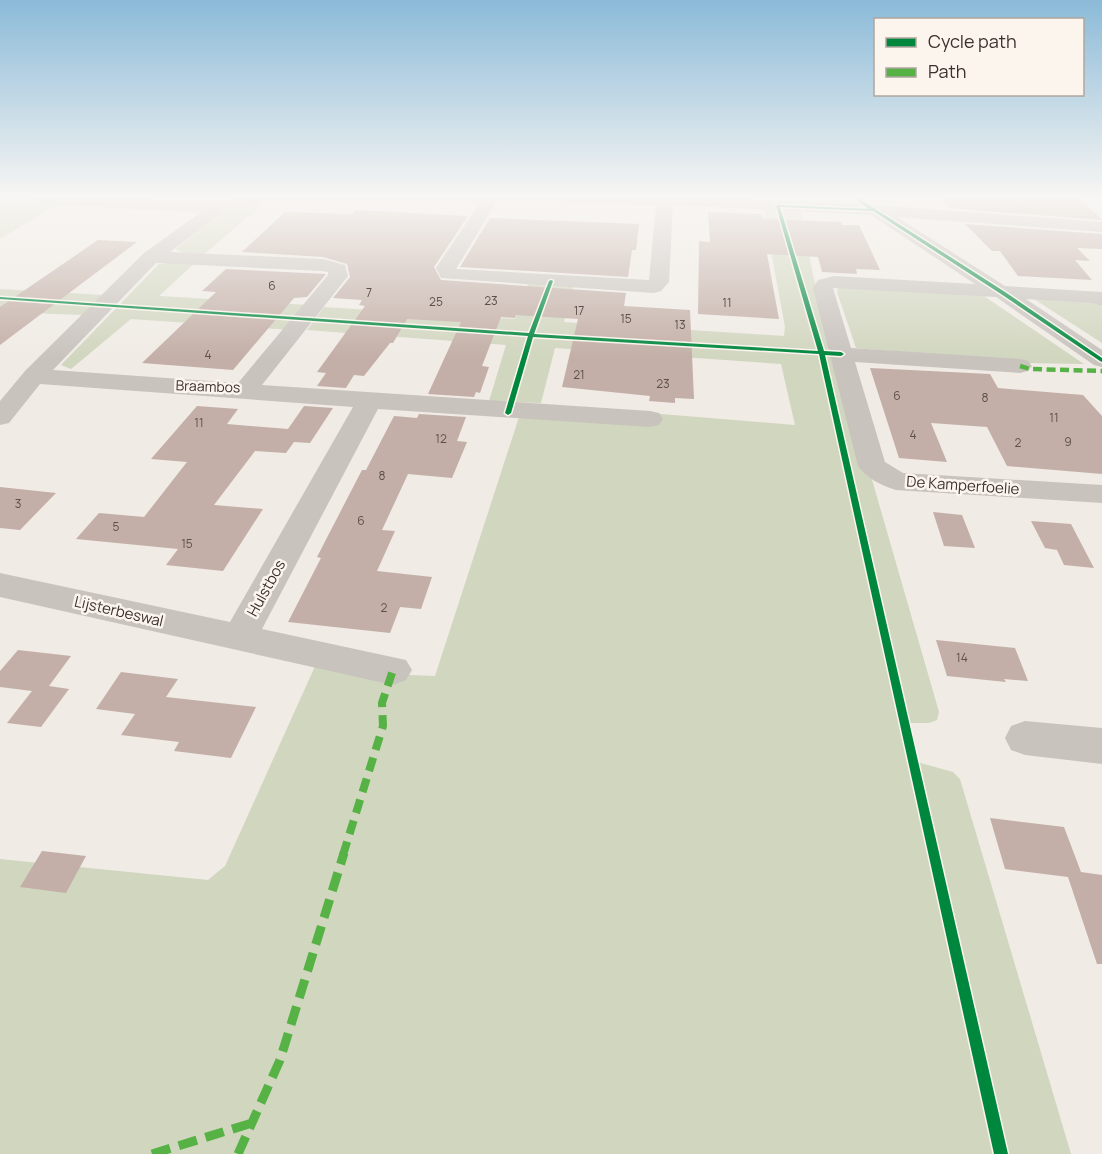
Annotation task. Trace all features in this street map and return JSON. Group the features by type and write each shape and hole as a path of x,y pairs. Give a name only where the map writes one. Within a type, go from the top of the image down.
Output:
{"street":[{"path":"0,417 34,376 151,257 161,250"},
{"path":"458,250 446,268 448,274 654,287 659,282 661,250"},
{"path":"936,250 1102,360"},
{"name":"Braambos","path":"34,376 246,389 338,276 338,269 323,265 151,257"},
{"name":"De Kamperfoelie","path":"1003,293 834,282 825,284 823,288 872,466 896,480 1102,494"},
{"path":"1003,293 1099,297 1102,300"},
{"path":"841,354 1020,366"},
{"path":"246,389 508,412 650,419"},
{"name":"Hulstbos","path":"370,400 239,638 393,670"},
{"name":"Lijsterbeswal","path":"0,585 239,638"},
{"path":"1025,738 1102,746"}],"green space":[{"path":"177,250 209,250 204,254 183,253"},
{"path":"771,250 808,250 813,275 939,712 937,720 929,723 907,723 917,762 953,772 960,779 1071,1154 0,1154 0,859 208,880 225,866 316,664 383,674 435,676 520,414 649,413 795,425 781,364 555,348 541,403 489,401 506,345 307,330 324,307 515,319 529,281 574,283 564,322 784,336 785,327"},
{"path":"197,261 159,296 310,305 292,330 131,319 71,369 61,365 159,264"},
{"path":"838,288 981,294 1084,364 1024,363 856,348 837,292"},
{"path":"0,289 104,295 83,315 0,312"},
{"path":"1034,299 1097,301 1102,307 1102,343"}],"building":[{"path":"84,250 127,250 0,345 0,307"},
{"path":"244,250 445,250 434,267 441,280 626,293 624,306 690,310 694,399 675,398 675,403 649,401 650,396 562,387 578,319 516,315 515,318 501,317 482,366 489,367 480,393 476,392 474,397 428,394 461,322 407,319 393,343 390,343 364,376 354,375 346,388 317,386 326,373 317,372 365,306 359,305 362,300 333,298 350,277 347,264 323,257 242,252"},
{"path":"470,250 636,250 632,250 628,277 460,267"},
{"path":"699,250 871,250 880,270 856,269 857,274 822,272 818,257 767,254 779,319 698,314"},
{"path":"1079,250 1090,261 1075,260 1092,280 1018,276 1000,251 992,251"},
{"path":"226,269 326,274 307,297 294,298 233,370 142,363 216,292 202,291"},
{"path":"870,368 990,374 998,388 1083,395 1102,416 1102,474 1007,466 987,427 931,423 947,462 899,458"},
{"path":"197,406 238,409 227,424 288,429 304,406 333,408 310,443 294,442 286,453 255,451 214,505 263,509 223,571 166,565 178,549 76,539 99,513 144,517 187,462 151,459"},
{"path":"419,414 466,417 457,441 467,442 452,478 408,474 382,530 395,531 377,571 432,577 421,609 400,607 390,633 288,622 321,558 317,557 362,470 366,470 394,416 417,418"},
{"path":"0,487 56,493 20,530 0,528"},
{"path":"933,512 962,515 975,548 944,546"},
{"path":"1031,521 1071,524 1094,568 1064,565 1057,550 1045,548"},
{"path":"936,640 1015,648 1028,681 1004,679 1006,682 947,676"},
{"path":"18,650 71,656 49,686 69,689 41,727 7,723 32,691 0,687 0,671"},
{"path":"121,672 178,679 166,697 256,707 231,758 174,751 179,742 121,735 135,714 96,709"},
{"path":"990,818 1064,827 1081,872 1102,875 1102,964 1097,964 1068,877 1005,869"},
{"path":"42,851 86,856 66,893 20,887"}],"marked path":[{"path":"1020,366 1030,369 1102,371"},
{"path":"238,1154 280,1060 383,726 382,703 393,670"},
{"path":"152,1154 252,1123"}],"cycle path":[{"path":"791,250 822,355 1001,1154"},
{"path":"936,250 1102,360"},
{"path":"508,413 531,335 551,281"},
{"path":"0,298 841,354"}]}
